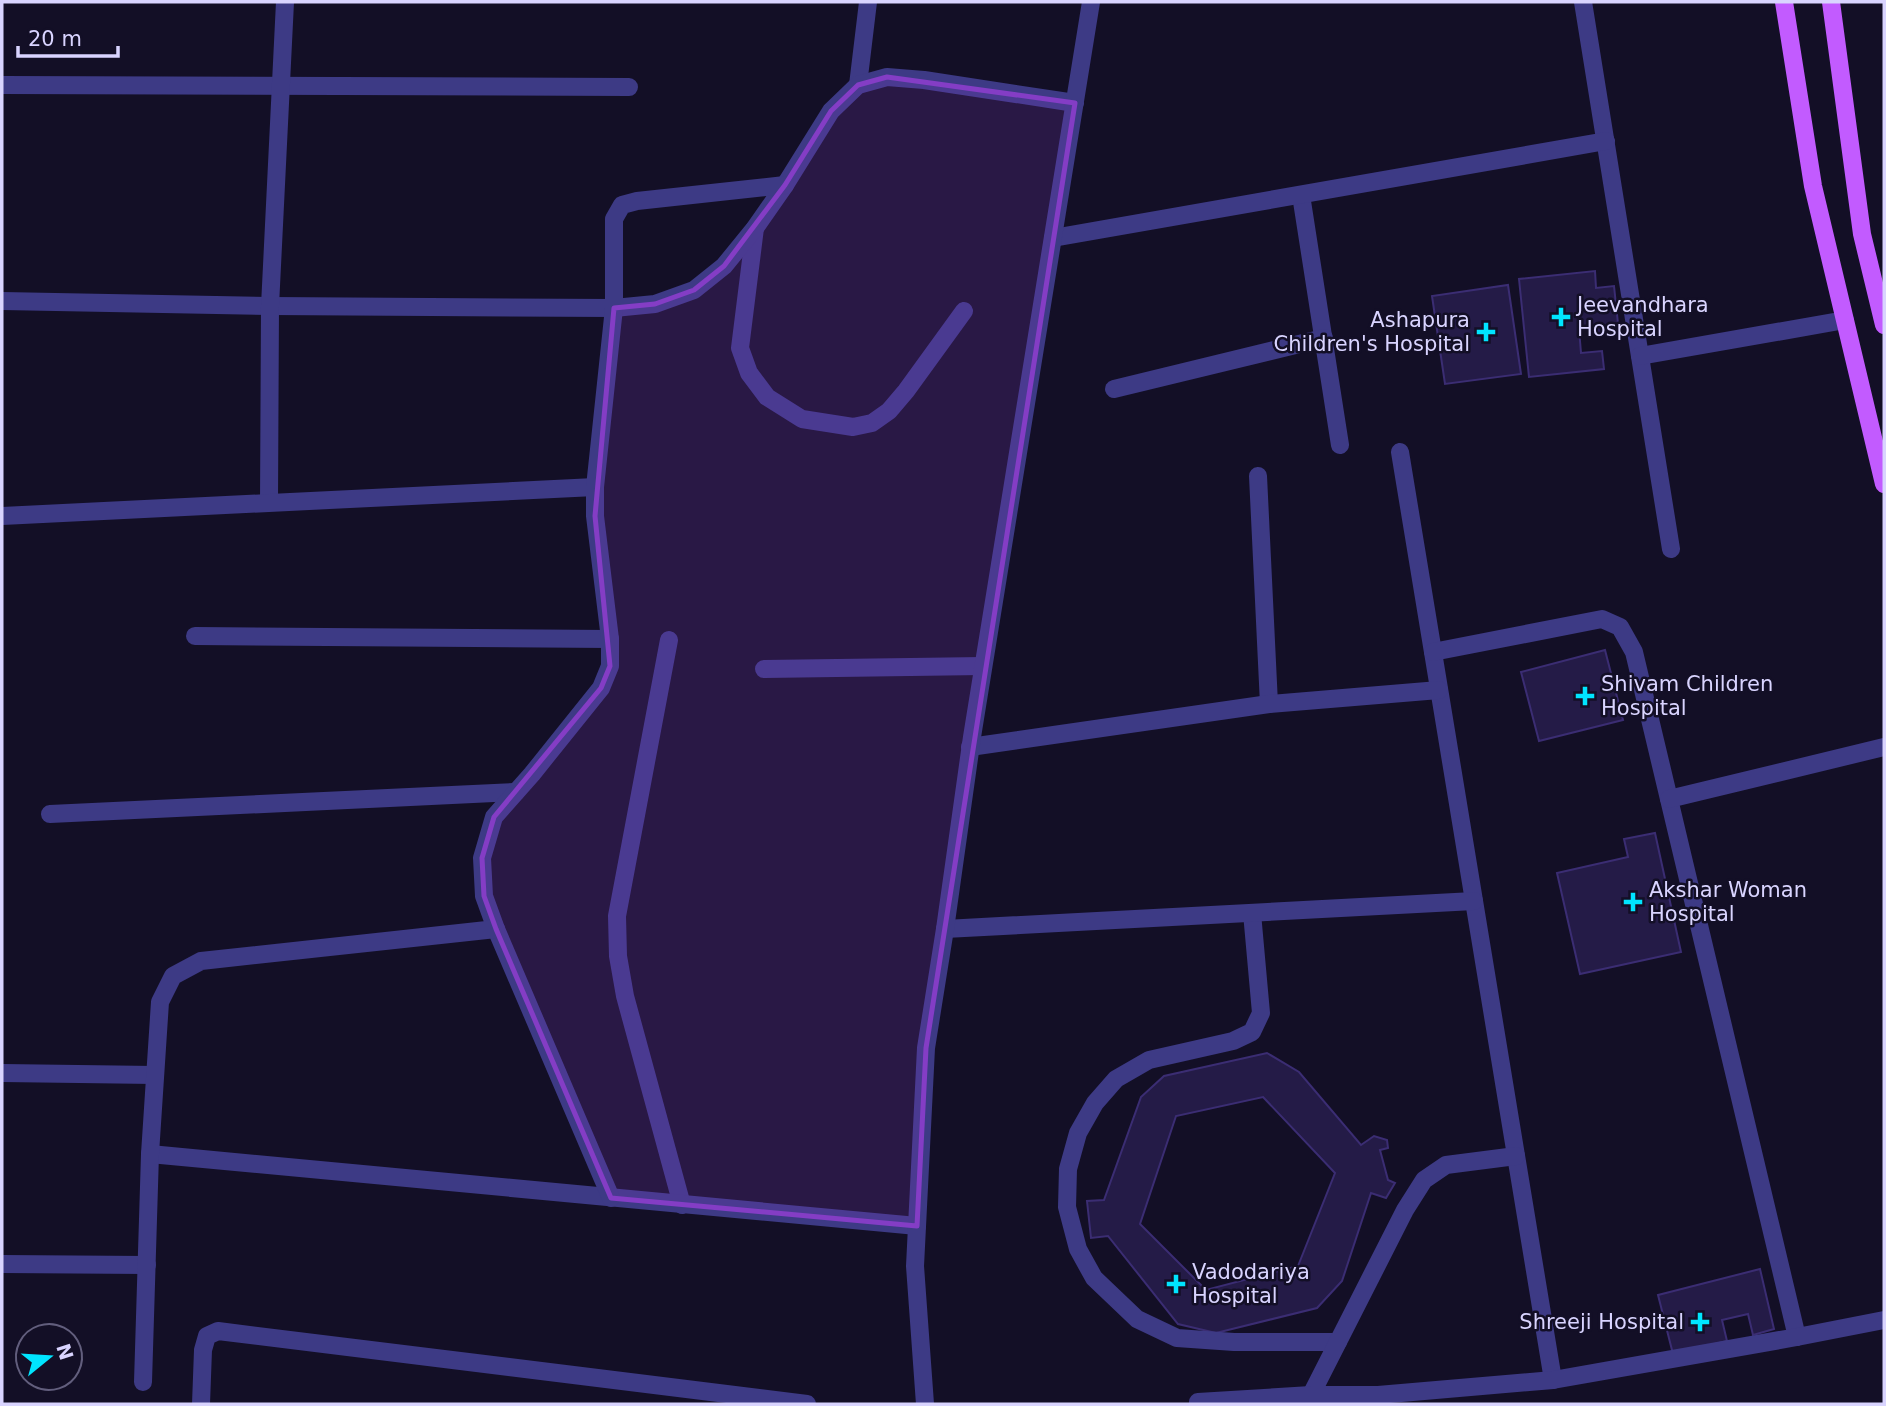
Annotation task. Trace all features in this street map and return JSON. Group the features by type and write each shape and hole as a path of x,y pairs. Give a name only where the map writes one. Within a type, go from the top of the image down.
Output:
{"main road":[{"path":"1784,2 1813,186 1884,484"},
{"path":"1831,2 1862,234 1884,325"}],"street":[{"path":"270,502 270,306 285,2"},
{"path":"858,85 868,2"},
{"path":"925,1404 915,1266 926,1048 970,747 1091,2"},
{"path":"1583,2 1671,549"},
{"path":"2,301 614,308 655,304 694,290 724,266 785,185 831,111 858,85 887,77 924,80 1074,103"},
{"path":"2,85 629,87"},
{"path":"1053,238 1606,141"},
{"path":"611,1198 496,929 484,897 482,858 494,817 601,688 610,666 610,639 595,516 614,308 614,219 622,205 637,201 785,185"},
{"path":"1301,195 1340,445"},
{"path":"755,228 740,348 748,373 767,397 802,419 853,427 872,423 889,411 906,391 964,311"},
{"path":"1640,356 1845,320"},
{"path":"1114,389 1324,338"},
{"path":"1400,453 1553,1380"},
{"path":"1258,476 1269,704"},
{"path":"2,516 596,487"},
{"path":"1433,652 1602,619 1620,627 1634,652 1797,1337"},
{"path":"195,636 610,639"},
{"path":"669,640 617,916 618,956 625,996 682,1205"},
{"path":"764,669 983,666"},
{"path":"970,747 1269,704 1439,690"},
{"path":"1669,799 1884,747"},
{"path":"50,814 516,792"},
{"path":"945,929 1474,901"},
{"path":"1252,913 1261,1013 1252,1032 1233,1041 1149,1060 1116,1079 1095,1103 1078,1133 1068,1169 1067,1207 1078,1249 1094,1278 1137,1319 1177,1338 1234,1342 1338,1342"},
{"path":"143,1382 150,1154 160,1002 173,976 201,961 496,929"},
{"path":"2,1073 155,1075"},
{"path":"150,1154 917,1226"},
{"path":"1311,1395 1405,1210 1424,1180 1446,1165 1516,1156"},
{"path":"2,1264 147,1265"},
{"path":"1198,1402 1311,1395 1379,1400 1553,1380 1884,1320"},
{"path":"201,1404 203,1350 207,1336 218,1331 807,1404"}],"highlighted area":[{"path":"887,77 1075,103 926,1048 917,1226 611,1198 496,929 484,896 482,858 494,817 601,688 610,666 595,516 614,308 655,304 694,290 724,266 785,185 831,111 858,85"}],"building":[{"path":"1595,271 1596,288 1614,286 1619,333 1599,335 1598,327 1579,329 1581,353 1602,351 1604,369 1529,377 1519,279"},
{"path":"1508,285 1521,374 1445,384 1432,296"},
{"path":"1605,650 1623,720 1539,741 1521,672"},
{"path":"1655,833 1681,952 1580,974 1557,873 1628,857 1624,839"},
{"path":"1267,1053 1299,1072 1361,1145 1374,1136 1387,1140 1388,1148 1380,1150 1388,1180 1395,1183 1386,1198 1371,1193 1342,1281 1317,1308 1216,1333 1178,1324 1108,1236 1091,1238 1087,1201 1104,1200 1141,1097 1164,1076","holes":["1263,1097 1335,1173 1298,1266 1206,1290 1140,1224 1176,1116"]},
{"path":"1760,1269 1774,1329 1753,1335 1748,1314 1722,1320 1727,1341 1673,1354 1658,1295"}],"place":[{"name":"Jeevandhara Hospital","path":"1561,317"},
{"name":"Ashapura Children's Hospital","path":"1486,332"},
{"name":"Shivam Children Hospital","path":"1585,696"},
{"name":"Akshar Woman Hospital","path":"1633,902"},
{"name":"Vadodariya Hospital","path":"1176,1284"},
{"name":"Shreeji Hospital","path":"1700,1322"}]}
